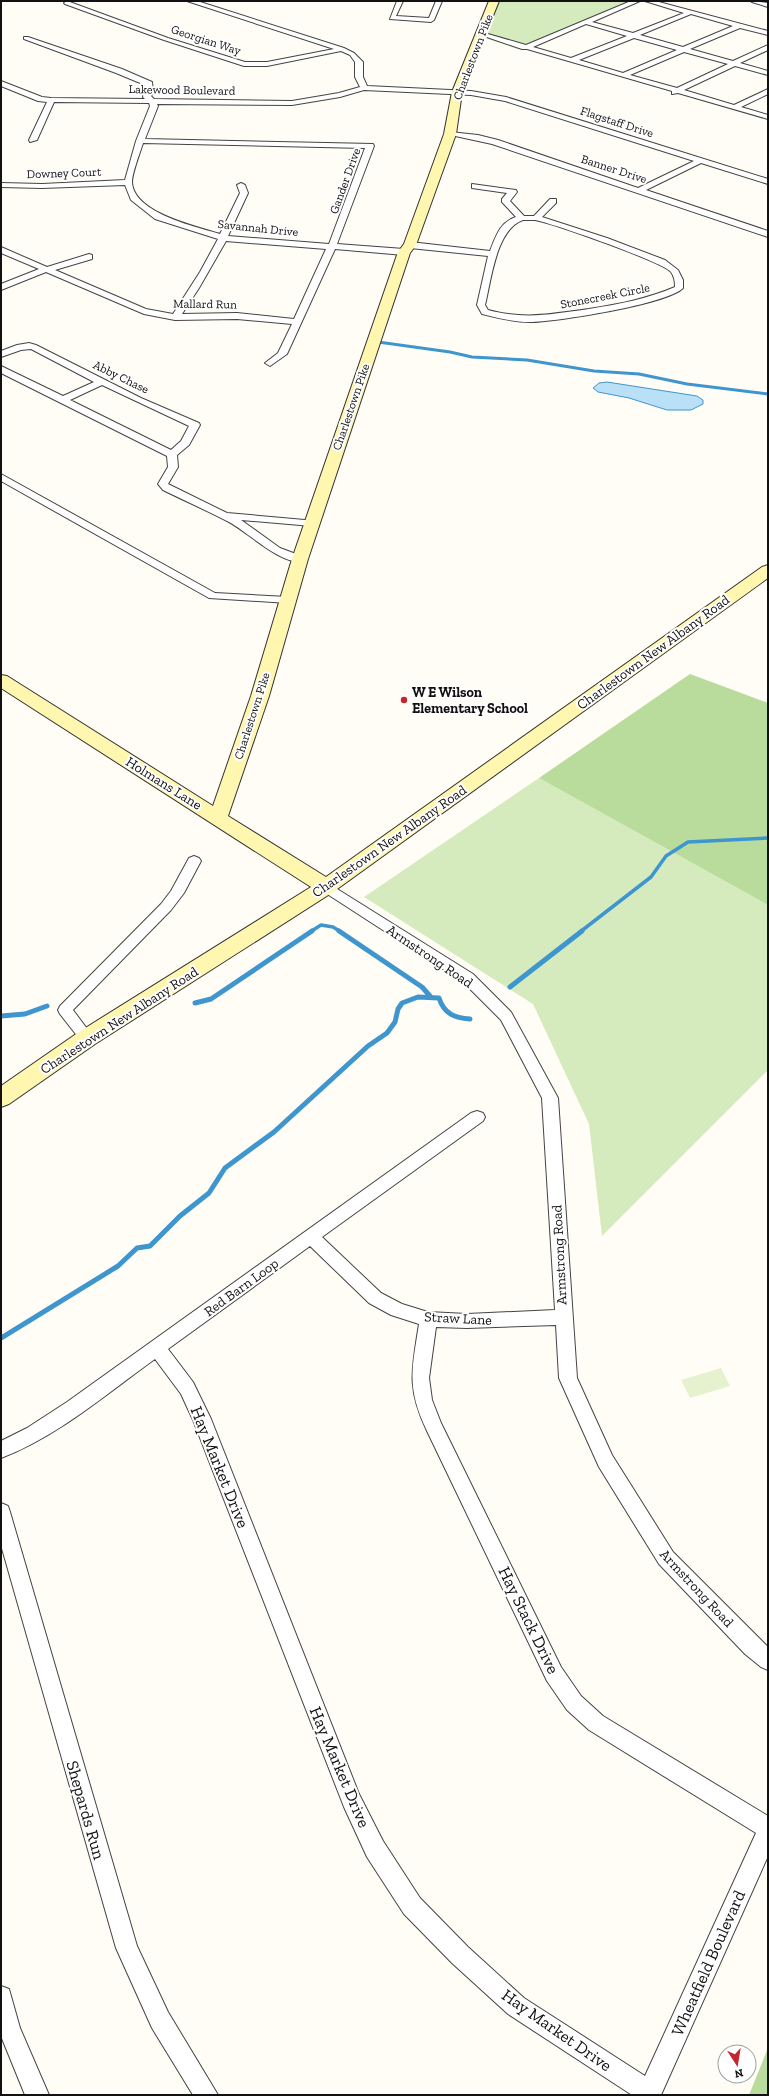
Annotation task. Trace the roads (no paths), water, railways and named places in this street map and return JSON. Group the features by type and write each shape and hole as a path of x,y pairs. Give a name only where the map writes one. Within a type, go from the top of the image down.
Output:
{"street":[{"path":"190,1 342,49 352,54 359,62 359,77 364,88"},
{"path":"400,1 392,18 431,20 440,1"},
{"name":"Charlestown Pike","path":"218,818 260,696 300,558 407,249 450,134 458,92 494,1"},
{"path":"524,48 637,1"},
{"path":"648,1 768,32"},
{"path":"754,1 768,5"},
{"name":"Georgian Way","path":"67,3 166,39 244,64 267,64 342,49"},
{"path":"570,61 691,12"},
{"path":"585,22 768,73"},
{"path":"621,76 740,25"},
{"path":"481,34 675,92 733,108 751,111 768,117"},
{"path":"26,38 145,81 149,84 149,92 147,97 152,101 154,106 140,141 128,182"},
{"path":"675,92 768,47"},
{"name":"Lakewood Boulevard","path":"1,83 41,99 51,100 292,102 340,95 364,88 458,92"},
{"path":"733,108 768,91"},
{"name":"Flagstaff Drive","path":"458,92 482,94 506,99 768,182"},
{"path":"34,140 51,100"},
{"name":"Banner Drive","path":"450,134 478,137 494,142 768,234"},
{"name":"Gander Drive","path":"140,141 370,146 341,225 282,354 270,363"},
{"path":"640,190 700,161"},
{"name":"Savannah Drive","path":"128,182 134,198 158,217 223,238 331,246 407,249"},
{"name":"Downey Court","path":"1,185 42,186 128,182"},
{"path":"175,317 192,294 223,238 244,193 241,185"},
{"path":"475,186 513,192 506,199 506,202 522,218"},
{"path":"536,218 553,201"},
{"name":"Stonecreek Circle","path":"522,218 536,218 604,240 662,262 674,270 679,280 679,288 649,301 617,308 539,320 517,320 485,312 481,305 493,254 502,230 512,221 522,218"},
{"path":"407,249 493,254"},
{"name":"Mallard Run","path":"1,250 134,308 175,317 237,316 296,322"},
{"path":"1,286 32,274 89,257"},
{"name":"Abby Chase","path":"1,354 17,347 33,347 101,382 195,425 190,436 172,454"},
{"path":"1,369 172,454 175,462 172,472 163,484 167,488 234,521 276,550 300,558"},
{"path":"64,399 101,382"},
{"path":"1,477 213,596 288,600"},
{"path":"224,516 312,523"},
{"name":"Charlestown New Albany Road","path":"1,1098 87,1038 326,887 768,570"},
{"name":"Holmans Lane","path":"1,680 326,887"},
{"path":"87,1038 66,1010 166,907 177,892 194,861"},
{"name":"Armstrong Road","path":"326,887 468,978 506,1016 550,1098 568,1378 605,1461 666,1558 752,1647 768,1660"},
{"name":"Red Barn Loop","path":"1,1450 33,1434 73,1408 477,1117"},
{"name":"Straw Lane","path":"310,1236 374,1298 397,1310 428,1319 467,1321 563,1317"},
{"name":"Hay Stack Drive","path":"428,1319 420,1378 424,1400 436,1432 558,1680 574,1703 596,1723 768,1828"},
{"name":"Hay Market Drive","path":"156,1347 187,1388 202,1420 351,1800 375,1849 412,1906 460,1955 516,2006 650,2094"},
{"name":"Shepards Run","path":"1,1512 127,1948 160,2020 206,2095"},
{"name":"Wheatfield Boulevard","path":"650,2094 768,1832"},
{"path":"1,1997 9,2028 37,2095"}],"water":[{"path":"607,382 697,396 703,400 703,404 691,410 667,410 629,398 598,392 593,388 599,383"}],"waterway":[{"path":"378,342 450,352 472,357 527,360 594,371 639,374 687,384 768,394"},
{"path":"580,932 651,877 666,856 688,842 768,838"},
{"path":"310,932 321,925 333,927 341,932"},
{"path":"195,1003 211,999 312,931"},
{"path":"339,931 422,987 430,996"},
{"path":"510,987 582,931"},
{"path":"1,1338 118,1266 137,1248 150,1246 180,1216 209,1193 225,1168 274,1132 368,1046 387,1033 395,1022 398,1009 402,1003 418,997 439,998 444,1008 451,1014 460,1018 470,1019"},
{"path":"1,1016 25,1014 47,1006"}],"place":[{"name":"W E Wilson Elementary School","path":"404,700"}]}
